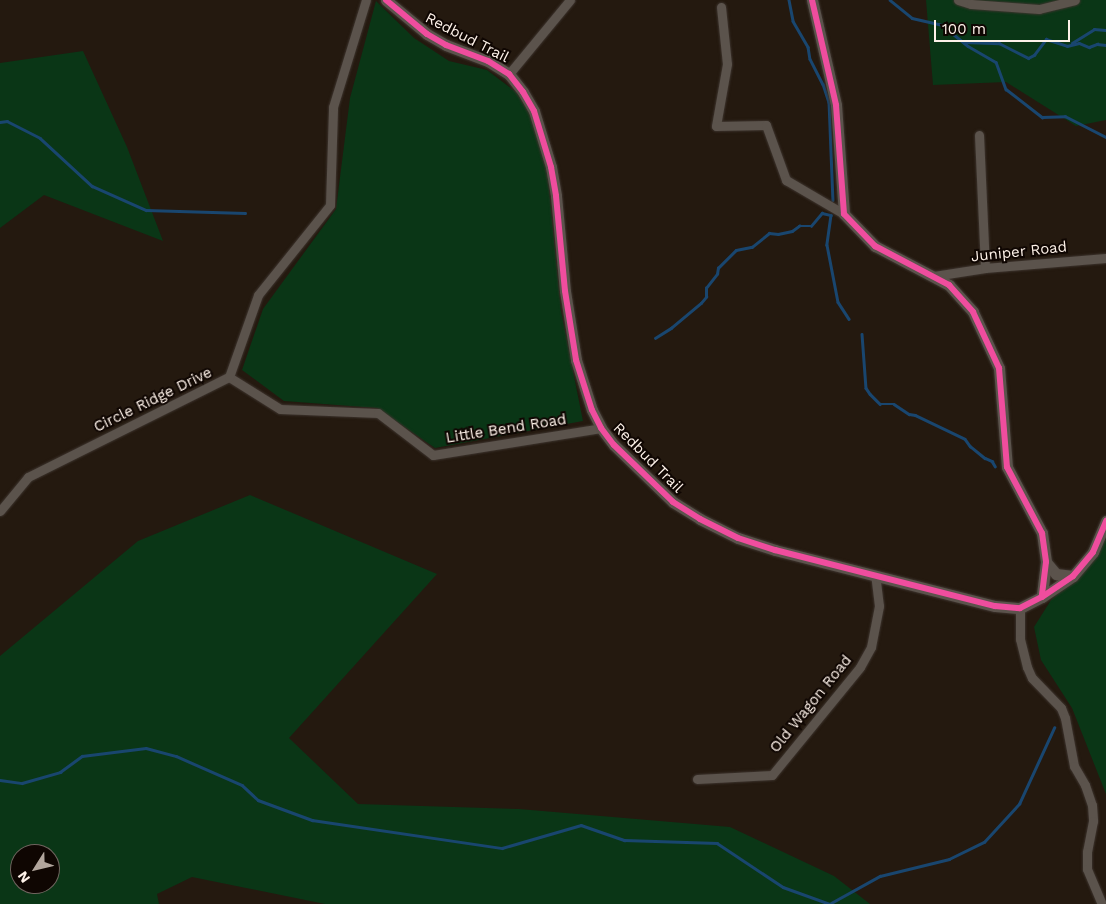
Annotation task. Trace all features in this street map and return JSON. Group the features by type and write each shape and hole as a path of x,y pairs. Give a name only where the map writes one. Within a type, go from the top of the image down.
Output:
{"street":[{"name":"Circle Ridge Drive","path":"0,511 28,477 229,377 258,295 330,205 333,107 366,0"},
{"name":"Redbud Trail","path":"386,0 427,34 446,45 488,61 509,74 523,92 534,111 551,167 556,196 565,291 576,360 589,402 601,428 648,480 673,502 700,520 738,538 775,550 995,606 1020,608"},
{"path":"509,74 570,0"},
{"path":"812,0 836,105 844,214"},
{"path":"958,0 971,4 1039,9 1075,0"},
{"path":"721,8 727,64 716,126 766,125 786,180 844,214 875,246 949,285 973,312 999,368 1007,467 1042,533 1046,562 1042,597"},
{"path":"979,135 985,268"},
{"name":"Juniper Road","path":"934,276 985,268 1106,258"},
{"name":"Little Bend Road","path":"229,377 280,409 378,413 433,455 601,428"},
{"path":"1102,904 1087,869 1087,852 1093,821 1092,805 1085,785 1074,766 1065,718 1061,708 1032,678 1027,667 1020,639 1020,608 1042,597 1073,576 1093,552 1106,521"},
{"path":"1046,562 1056,574 1073,576"},
{"name":"Old Wagon Road","path":"697,779 772,775 860,667 871,647 879,606 875,575"}],"green space":[{"path":"926,0 1106,0 1106,120 1076,126 1006,82 933,85"},
{"path":"376,1 414,38 449,61 487,70 516,92 531,116 547,169 561,311 583,421 435,448 377,408 284,401 242,370 263,309 336,209 350,98"},
{"path":"83,51 127,147 163,241 44,195 0,228 0,63"},
{"path":"250,495 437,574 289,738 358,804 519,809 730,827 834,876 870,904 325,904 192,877 157,894 159,904 0,904 0,656 138,541"},
{"path":"1106,533 1106,794 1072,708 1041,660 1034,627 1051,600 1088,567"}],"waterway":[{"path":"789,0 793,21 808,47 810,59 823,84 829,102 833,200"},
{"path":"890,0 912,18 942,25 968,46 996,62 1006,89 1042,117 1065,116 1106,137"},
{"path":"1072,43 1094,29 1106,30"},
{"path":"964,42 999,43 1028,58 1034,55 1046,39 1067,46 1079,43 1089,47 1097,44 1106,45"},
{"path":"0,122 7,121 40,138 92,186 146,210 245,213"},
{"path":"655,338 671,328 701,303 706,297 706,288 717,274 718,268 736,250 752,247 769,233 778,234 792,231 799,226 811,226 822,213 831,215 827,245 838,302 849,319"},
{"path":"862,334 866,388 880,404 894,404 909,414 915,415 965,439 970,446 992,461 995,466"},
{"path":"831,903 880,876 949,859 984,842 1019,804 1054,728"},
{"path":"0,780 22,783 60,772 82,756 146,748 176,756 242,785 258,800 312,820 502,848 581,825 624,840 717,843 783,887 830,904"}],"cycle path":[{"path":"386,0 427,34 446,45 488,61 509,74 523,92 534,111 551,167 556,196 565,291 576,360 592,410 601,428 614,445 673,502 700,519 738,538 775,550 995,606 1020,608 1042,597 1073,576 1093,552 1106,521"},
{"path":"812,0 836,105 844,214 875,246 949,285 973,312 999,368 1007,467 1042,533 1046,562 1042,597"}]}
